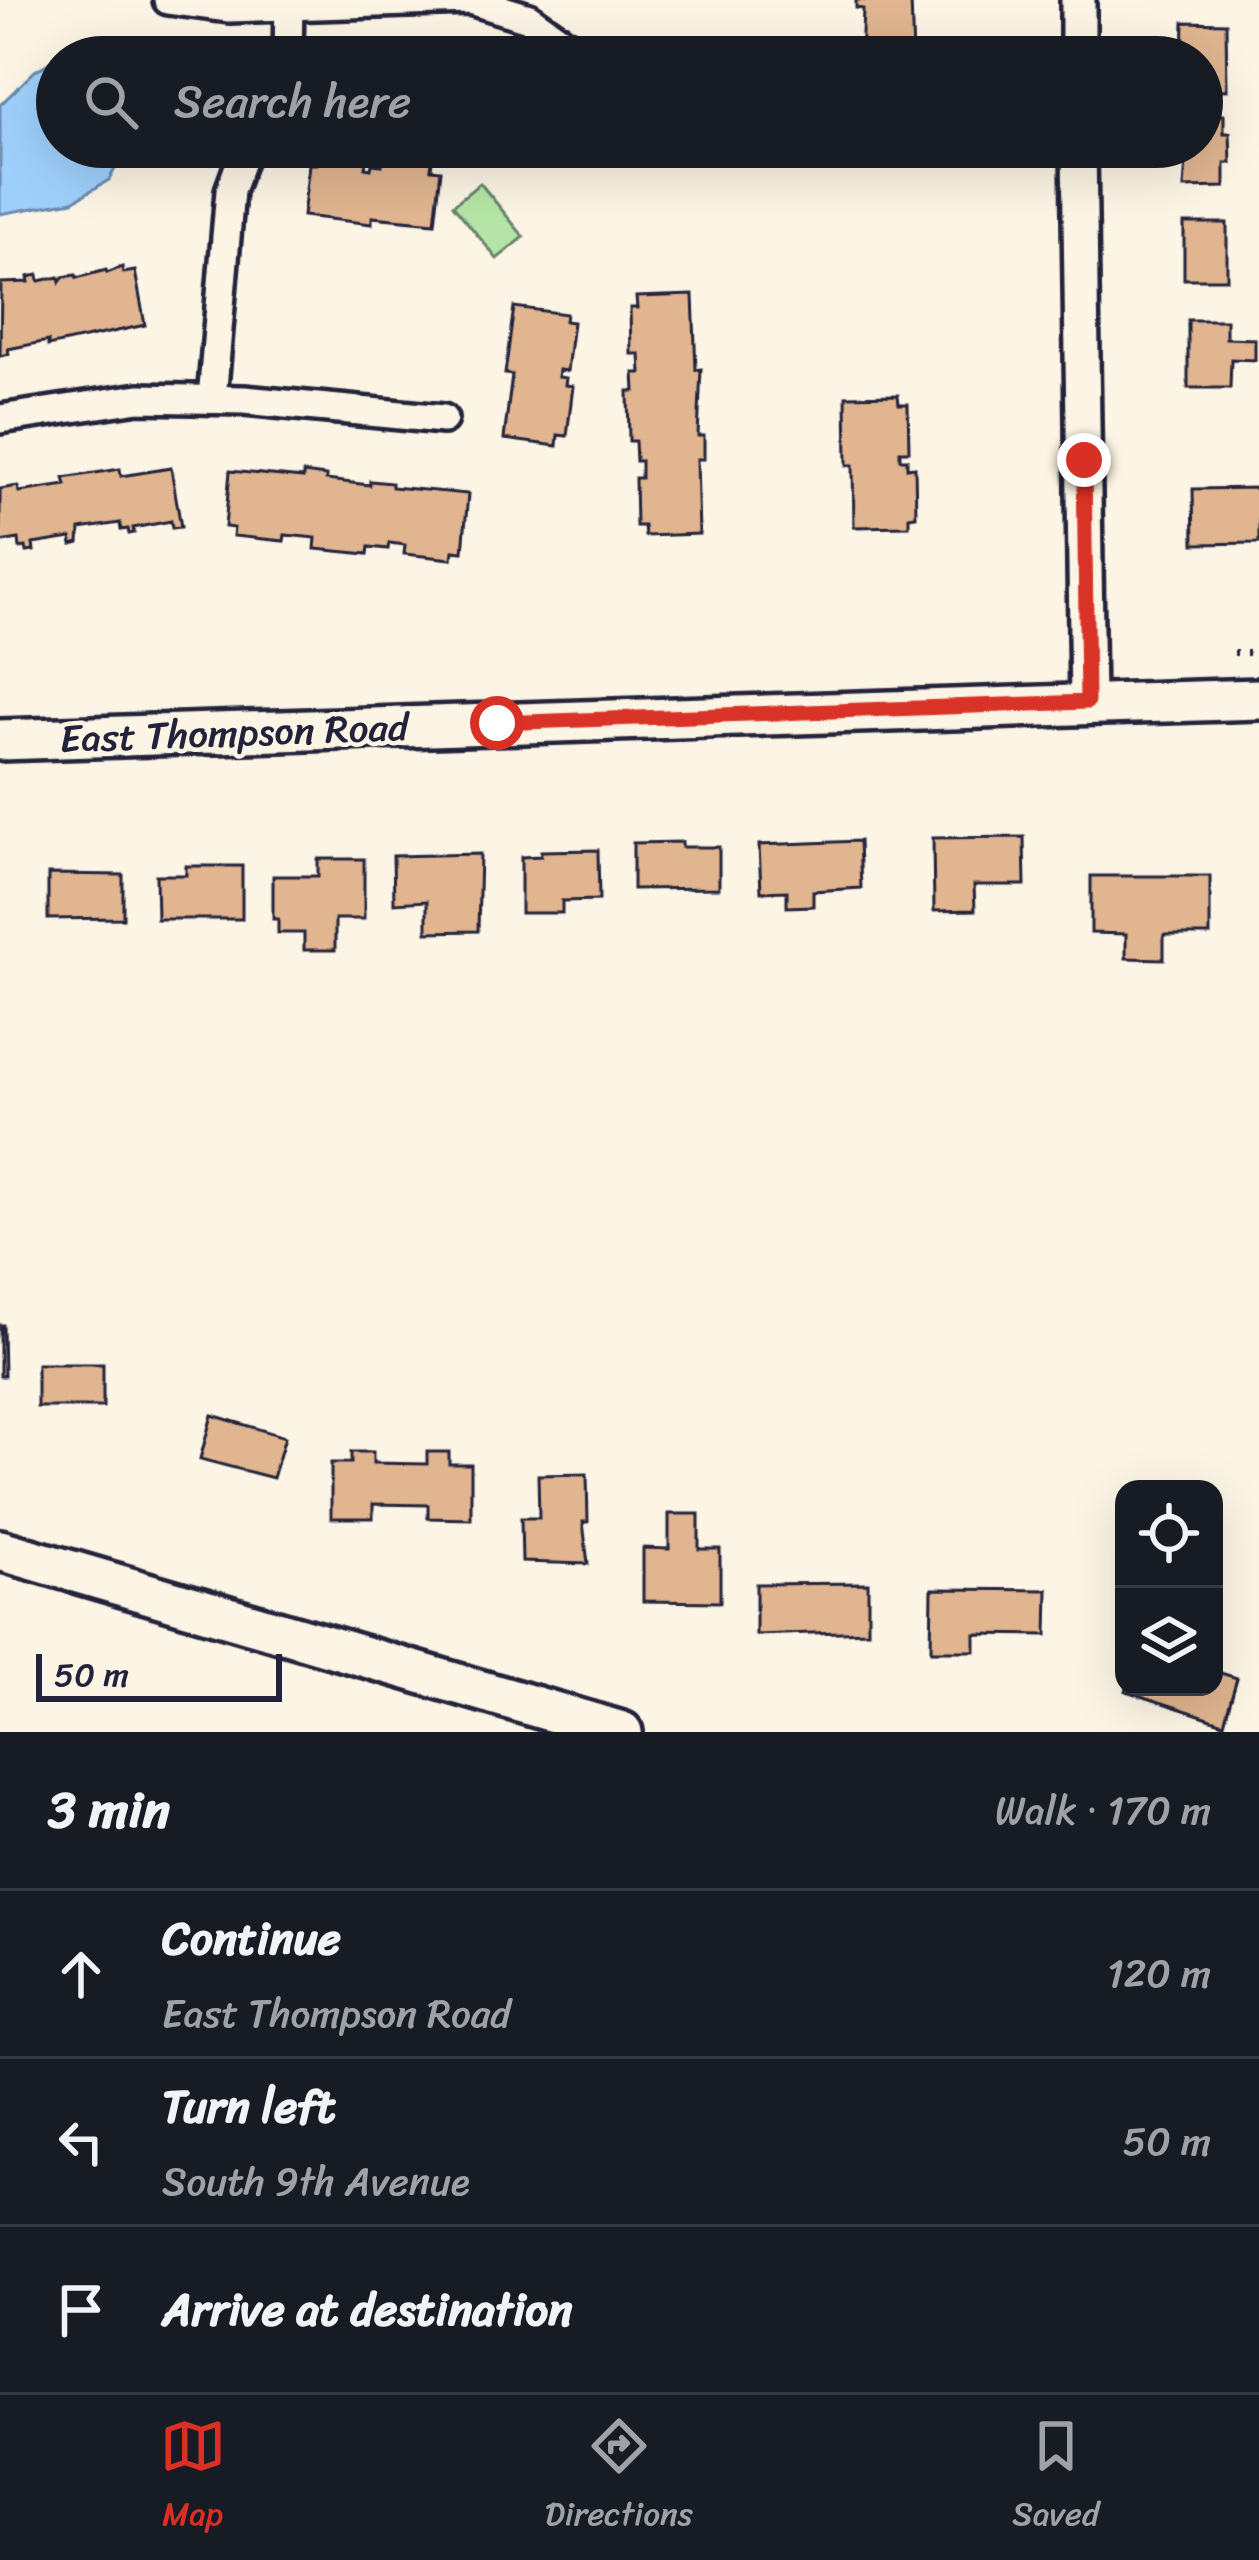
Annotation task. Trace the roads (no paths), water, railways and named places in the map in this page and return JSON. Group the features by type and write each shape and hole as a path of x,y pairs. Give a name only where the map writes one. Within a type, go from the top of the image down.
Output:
{"main road":[{"name":"East Thompson Road","path":"0,740 1259,699"},
{"path":"0,1550 622,1732"}],"street":[{"path":"168,0 229,8 470,0 529,18 554,36"},
{"path":"1078,0 1078,36"},
{"path":"288,36 289,3"},
{"path":"212,399 230,191 238,168"},
{"path":"1079,168 1087,702"},
{"path":"0,419 110,400 212,399 443,418"}],"water":[{"path":"35,71 36,168 116,168 109,180 73,201 0,214 0,105"}]}
